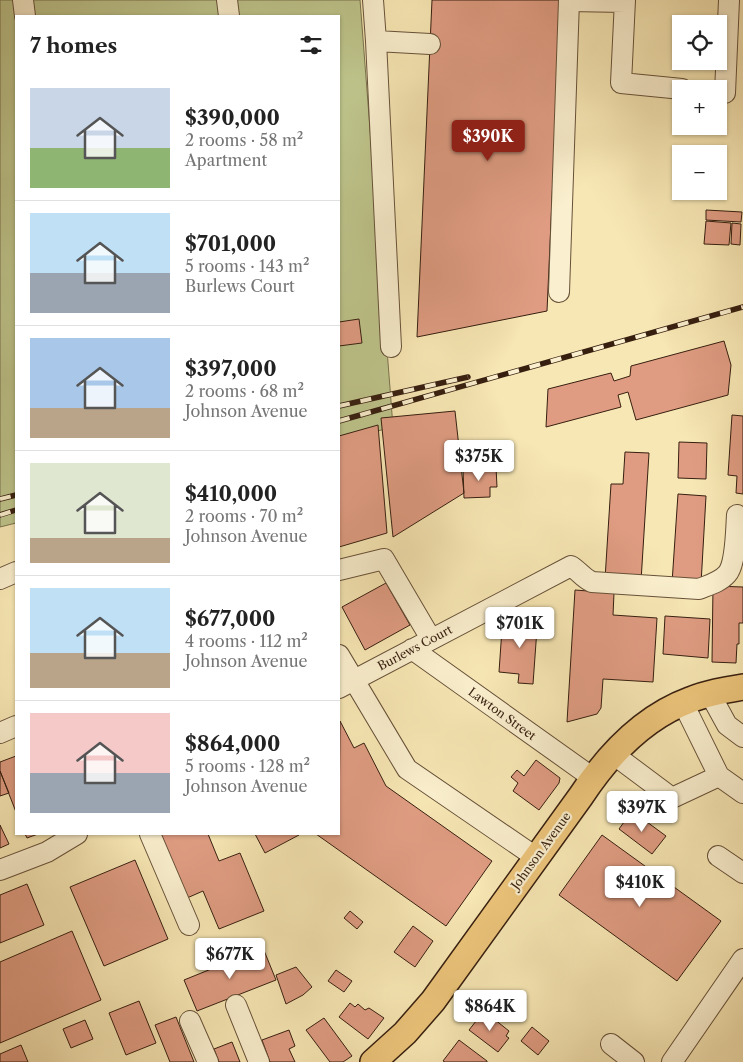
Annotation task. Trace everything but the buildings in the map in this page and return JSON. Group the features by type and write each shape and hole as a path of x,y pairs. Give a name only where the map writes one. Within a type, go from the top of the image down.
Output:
{"main road":[{"name":"Johnson Avenue","path":"373,1062 405,1033 433,1001 537,858 592,778 613,754 635,733 662,714 684,703 720,690 743,687"}],"street":[{"path":"23,0 25,15"},
{"path":"227,0 229,15"},
{"path":"373,0 391,347"},
{"path":"729,0 729,93"},
{"path":"559,292 569,1 625,1 621,83 672,88"},
{"path":"376,41 430,44"},
{"name":"Burlews Court","path":"346,684 571,566 578,570 584,579 592,582 699,589 715,583 727,574 732,565 737,515"},
{"path":"340,570 384,559 431,639"},
{"path":"0,579 15,572"},
{"name":"Lawton Street","path":"412,649 592,778"},
{"path":"340,659 346,684 407,769 537,858"},
{"path":"710,694 727,725 743,737"},
{"path":"684,703 719,776 743,793"},
{"path":"0,733 15,726"},
{"path":"613,754 672,798 719,776"},
{"path":"0,870 47,852 75,835"},
{"path":"150,835 189,925"},
{"path":"718,856 743,873"},
{"path":"672,1062 743,959"},
{"path":"236,1005 259,1062"},
{"path":"190,1021 208,1062"},
{"path":"611,1044 634,1062"}],"green space":[{"path":"0,0 360,0 393,427 340,441 340,15 15,15 15,523 0,527"}],"railway":[{"path":"340,421 743,307"},
{"path":"340,406 468,377"},
{"path":"0,499 15,495"},
{"path":"0,515 15,510"}]}
